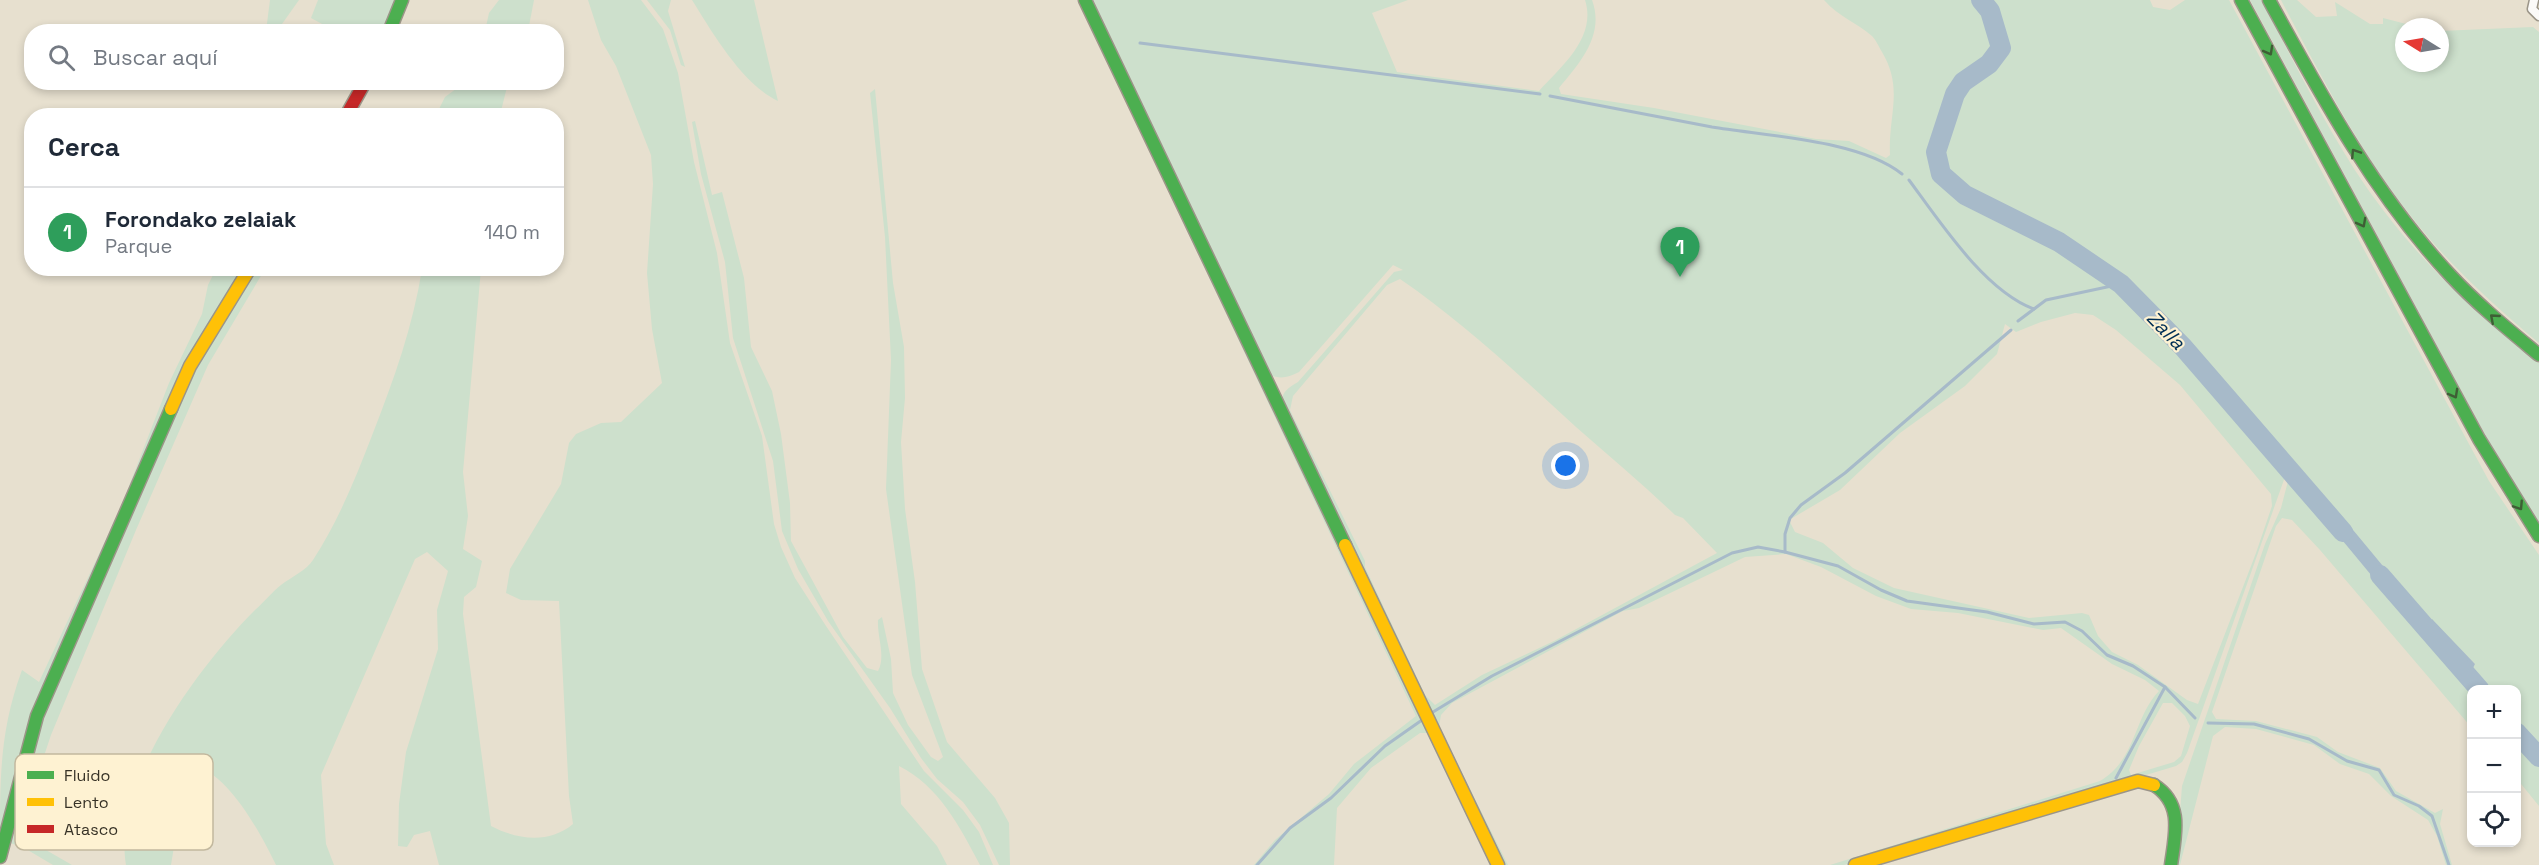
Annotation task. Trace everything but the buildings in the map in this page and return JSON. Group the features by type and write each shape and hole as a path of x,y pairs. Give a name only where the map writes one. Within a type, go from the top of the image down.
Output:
{"main road":[{"path":"392,24 402,0"},
{"path":"1085,0 1498,865"},
{"path":"2241,0 2479,439 2539,536"},
{"path":"2269,0 2320,94 2382,195 2446,273 2481,307 2539,355"},
{"path":"350,108 361,90"},
{"path":"27,754 37,716 190,366 245,276"},
{"path":"1855,865 2138,782 2154,785 2173,801 2177,826 2171,865"},
{"path":"0,857 15,800"}],"street":[{"path":"2534,0 2532,9 2539,16"}],"green space":[{"path":"270,0 299,0 282,24 267,24"},
{"path":"318,0 396,0 386,24 322,24 311,18"},
{"path":"499,0 534,0 529,24 487,24 489,13"},
{"path":"588,0 641,0 663,29 678,73 694,162 717,253 730,343 762,436 774,524 781,547 795,578 924,771 963,810 979,832 993,865 980,865 965,836 937,796 913,774 899,766 901,804 937,846 947,865 439,865 430,831 414,835 407,847 398,846 399,804 406,752 438,649 437,610 448,571 427,552 415,559 321,775 326,844 334,865 276,865 241,805 213,775 213,754 150,754 186,693 210,661 255,610 285,582 310,564 322,545 339,514 381,413 408,332 420,276 480,276 463,472 468,516 463,549 482,561 476,587 464,597 463,614 491,826 522,837 533,838 554,835 573,824 569,796 559,601 521,600 506,593 510,569 561,484 569,443 576,434 601,423 621,422 662,383 652,329 647,273 653,184 651,155 616,66 601,40"},
{"path":"647,0 671,0 668,11 685,67 681,65 670,30"},
{"path":"692,0 754,0 778,101 753,83 729,56"},
{"path":"1078,0 1081,0 1493,865 1428,733 1420,733 1371,768 1337,808 1334,865 1254,865 1275,840 1329,794 1354,764 1416,716"},
{"path":"1090,0 1408,0 1372,13 1397,72 1539,91 1567,61 1582,38 1587,14 1585,0 1592,0 1595,13 1593,37 1575,69 1559,88 1561,94 1654,108 1816,139 1849,141 1886,158 1890,155 1894,102 1889,65 1872,36 1824,0 2150,0 2153,7 2170,10 2185,0 2229,0 2489,481 2539,555 2539,806 2521,784 2521,685 2478,685 2480,676 2473,667 2475,664 2431,620 2426,630 2473,685 2467,685 2467,722 2320,550 2292,520 2282,518 2276,526 2212,712 2216,719 2256,721 2317,737 2338,752 2380,768 2396,791 2435,813 2443,809 2440,824 2452,865 2446,865 2437,836 2428,820 2391,796 2369,774 2340,764 2314,745 2256,729 2225,727 2213,736 2180,865 2176,865 2182,786 2265,544 2281,508 2289,477 2286,474 2187,753 2182,762 2176,766 1844,865 1830,865 2100,781 2121,761 2144,713 2159,691 2145,680 2112,664 2061,628 2043,630 1958,613 1911,609 1876,596 1821,567 1786,554 1745,557 1639,608 1623,611 1452,703 1441,715 1439,727 1508,865 1503,865 1282,404 1286,391 1298,382 1394,272 1403,270 1393,265 1299,372 1291,376 1269,375","holes":["1400,279 1469,331 1675,515 1683,518 1717,553 1554,641 1482,675 1435,705 1425,695 1365,567 1365,561 1290,410 1293,396 1387,285","2075,313 2093,315 2116,330 2180,385 2271,494 2272,506 2256,553 2198,704 2187,700 2138,665 2112,652 2098,636 2089,615 2082,613 2029,618 1894,588 1853,568 1823,543 1795,532 1789,520 1840,490 1900,433 1965,386 1997,354 2005,324 2016,332 2041,322","2333,508 2405,592 2391,598 2323,517","2163,703 2172,703 2185,716 2190,726 2181,756 2174,762 2131,775 2129,770 2139,746"]},
{"path":"2250,0 2261,0 2333,134 2383,210 2436,272 2496,328 2539,363 2539,522 2488,440"},
{"path":"2281,0 2297,0 2316,17 2337,16 2335,2 2370,24 2383,24 2383,18 2395,21 2395,72 2449,72 2449,31 2533,27 2539,32 2539,343 2469,281 2407,211 2355,135"},
{"path":"875,89 893,283 904,347 905,398 901,442 905,509 915,582 922,669 947,742 995,798 1009,823 1010,865 999,865 980,825 963,802 937,779 921,758 890,708 828,621 798,569 782,531 773,461 733,338 725,262 701,174 692,122 695,121 712,195 722,192 744,278 751,347 772,391 781,434 790,503 791,541 843,637 867,668 878,671 881,653 878,620 882,617 891,659 893,693 908,725 931,757 938,761 943,757 912,675 886,489 891,360 885,237 870,93"},
{"path":"454,90 506,90 502,108 440,108 445,97"},
{"path":"212,276 240,276 193,355 32,716 22,754 15,754 15,781 0,839 1,774 5,733 22,670 39,682 120,509 169,383 202,314 208,285"},
{"path":"249,276 261,276 208,365 136,530 45,754 30,754 50,695 194,370"},
{"path":"15,814 15,845 8,842"},
{"path":"28,850 46,850 72,865 53,865"},
{"path":"126,850 173,850 171,865 126,865"}],"water":[{"path":"2334,507 2405,592 2397,593 2391,599 2323,517"},
{"path":"2432,619 2475,664 2473,668 2480,676 2478,685 2473,685 2425,630"}],"waterway":[{"name":"Zalla","path":"1981,0 1990,11 2001,48 1989,64 1963,82 1955,94 1936,152 1941,174 1965,195 2059,242 2121,284 2183,347 2343,532"},
{"path":"1140,43 1540,94"},
{"path":"1550,96 1712,127 1811,141 1862,154 1902,174"},
{"path":"1909,180 1949,235 1981,271 2016,300 2034,309"},
{"path":"2018,321 2046,300 2121,284"},
{"path":"1433,712 1492,676 1732,553 1758,547 1785,552 1785,534 1790,518 1801,505 1845,473 2011,330"},
{"path":"1785,552 1838,566 1881,590 1907,601 1987,612 2034,624 2065,622 2082,631 2107,655 2133,666 2165,687 2195,718"},
{"name":"Zalla","path":"2380,575 2476,685"},
{"path":"2116,778 2165,687"},
{"path":"1257,865 1290,828 1331,798 1385,746 1422,720"},
{"path":"2208,723 2254,724 2309,739 2347,761 2379,770 2394,795 2419,806 2432,816 2449,865"},
{"name":"Zalla","path":"2521,737 2539,757"}],"traffic: fast":[{"path":"392,24 402,0"},
{"path":"1085,0 1345,545"},
{"path":"2241,0 2479,439 2539,536"},
{"path":"2269,0 2351,144 2398,212 2461,287 2539,355"},
{"path":"27,754 37,716 171,409"},
{"path":"2154,785 2164,793 2174,811 2175,832 2171,865"},
{"path":"0,857 15,800"}],"traffic: slow":[{"path":"171,409 190,366 245,276"},
{"path":"1345,545 1498,865"},
{"path":"1855,865 2138,781 2154,785"}],"traffic: jam":[{"path":"350,108 361,90"}],"place":[{"name":"Forondako zelaiak","path":"1680,277"}]}
